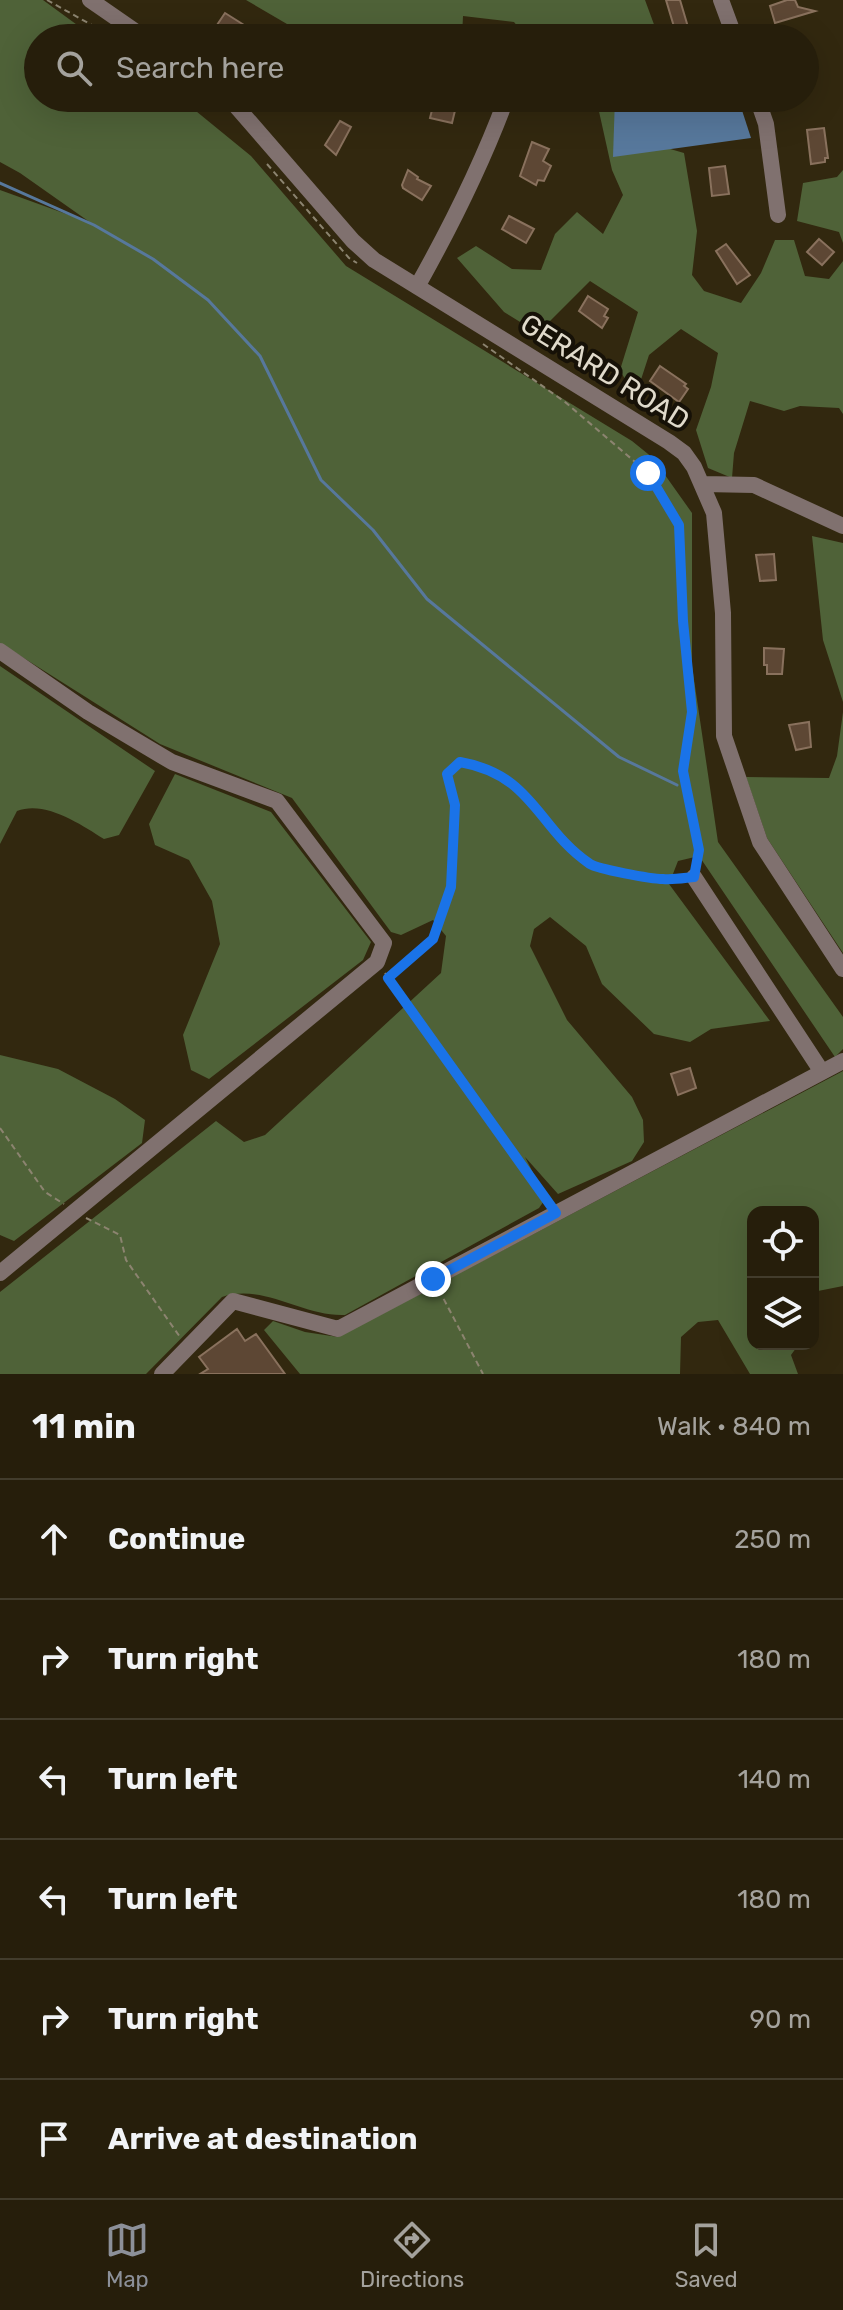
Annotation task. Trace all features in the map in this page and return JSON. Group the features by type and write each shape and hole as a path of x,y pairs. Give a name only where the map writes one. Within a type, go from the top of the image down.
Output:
{"street":[{"path":"90,0 125,24"},
{"path":"721,0 730,24"},
{"name":"GERARD ROAD","path":"233,112 362,251 684,453 704,484 714,513 723,613 724,736 760,842 843,969"},
{"path":"418,285 452,223 501,112"},
{"path":"762,112 778,215"},
{"path":"704,484 754,485 843,526"},
{"path":"0,651 88,712 172,762 277,801 384,943 377,962 0,1273"},
{"path":"694,877 822,1072"},
{"path":"162,1374 233,1301 338,1329 843,1061"}],"path":[{"path":"47,0 90,24"},
{"path":"263,160 349,258 361,266"},
{"path":"388,978 433,939 451,887 455,805 447,774 460,762 482,766 520,788 567,844 592,866 663,880 694,877 699,850 683,771 692,712 683,621 679,525 648,473 565,402 481,343"},
{"path":"377,962 556,1213"},
{"path":"0,1128 45,1192 120,1235 126,1260 187,1348"},
{"path":"433,1279 483,1374"}],"green space":[{"path":"0,0 43,0 76,24 24,24 24,112 197,112 251,156 346,266 632,441 653,458 692,513 692,666 718,842 843,1017 843,1049 835,1057 699,856 678,861 669,884 770,1021 711,1029 690,1042 654,1034 602,984 586,946 550,917 534,929 530,946 567,1020 632,1097 643,1120 644,1142 632,1161 558,1194 525,1157 546,1198 539,1208 345,1315 314,1311 253,1294 238,1294 222,1297 146,1374 0,1374 0,1292 216,1121 244,1142 265,1135 441,973 446,936 433,920 401,935 391,932 292,798 160,744 0,643 0,190 91,223 0,162"},
{"path":"246,0 645,0 654,24 516,24 463,16 463,24 287,24"},
{"path":"599,112 632,112 660,146 684,153 697,231 692,275 704,291 741,303 761,273 775,240 794,240 805,276 829,279 843,261 843,414 839,408 800,406 784,411 750,401 734,453 732,478 708,468 696,430 711,387 718,353 681,329 649,355 635,398 620,370 638,312 590,281 538,333 504,312 457,258 476,246 512,269 541,270 555,234 577,212 603,234 623,195 612,170"},
{"path":"843,170 843,243 839,232 797,221 803,183 837,177"},
{"path":"812,536 843,543 843,702 823,640"},
{"path":"0,666 155,771 119,835 104,839 62,815 28,808 17,811 0,844"},
{"path":"843,712 843,953 767,838 746,777 829,778 837,756"},
{"path":"175,774 271,812 371,942 363,960 209,1079 191,1070 183,1035 220,944 212,901 189,860 155,845 149,824"},
{"path":"0,1055 58,1069 115,1099 145,1120 142,1143 14,1241 0,1235"},
{"path":"843,1071 843,1286 819,1291 819,1206 747,1206 747,1350 795,1350 791,1355 798,1374 750,1374 718,1320 698,1322 681,1337 680,1374 300,1374 264,1330 273,1321 305,1332 338,1337"}],"water":[{"path":"615,112 743,112 751,138 613,157"}],"building":[{"path":"666,0 680,0 687,24 673,24"},
{"path":"795,0 798,7 815,11 775,23 770,6"},
{"path":"225,13 242,24 218,24"},
{"path":"432,112 455,112 452,123 430,118"},
{"path":"340,121 351,127 336,155 325,145"},
{"path":"824,128 828,158 825,162 811,164 807,130"},
{"path":"532,142 549,149 543,161 551,166 544,181 538,180 536,185 520,176"},
{"path":"725,166 729,194 712,196 709,168"},
{"path":"408,170 431,186 422,200 403,188"},
{"path":"509,216 534,229 526,243 502,229"},
{"path":"819,239 834,252 822,265 807,252"},
{"path":"726,244 750,275 737,284 716,251"},
{"path":"588,296 608,309 604,316 608,318 602,328 579,311"},
{"path":"660,366 686,384 684,386 688,389 679,402 650,381"},
{"path":"774,554 776,580 760,581 756,555"},
{"path":"764,648 784,649 782,674 767,674"},
{"path":"809,722 811,747 796,750 789,725"},
{"path":"690,1068 696,1088 678,1095 671,1074"},
{"path":"237,1329 245,1341 256,1334 285,1374 200,1374 208,1369 199,1357"}],"waterway":[{"path":"0,183 94,225 153,259 208,300 260,356 321,480 373,530 427,599 619,757 677,785"}],"route":[{"path":"433,1279 556,1213 388,978 433,939 451,887 455,805 447,774 460,762 482,766 520,788 567,844 592,866 663,880 694,877 699,850 683,771 692,712 683,621 679,525 648,473"}]}
